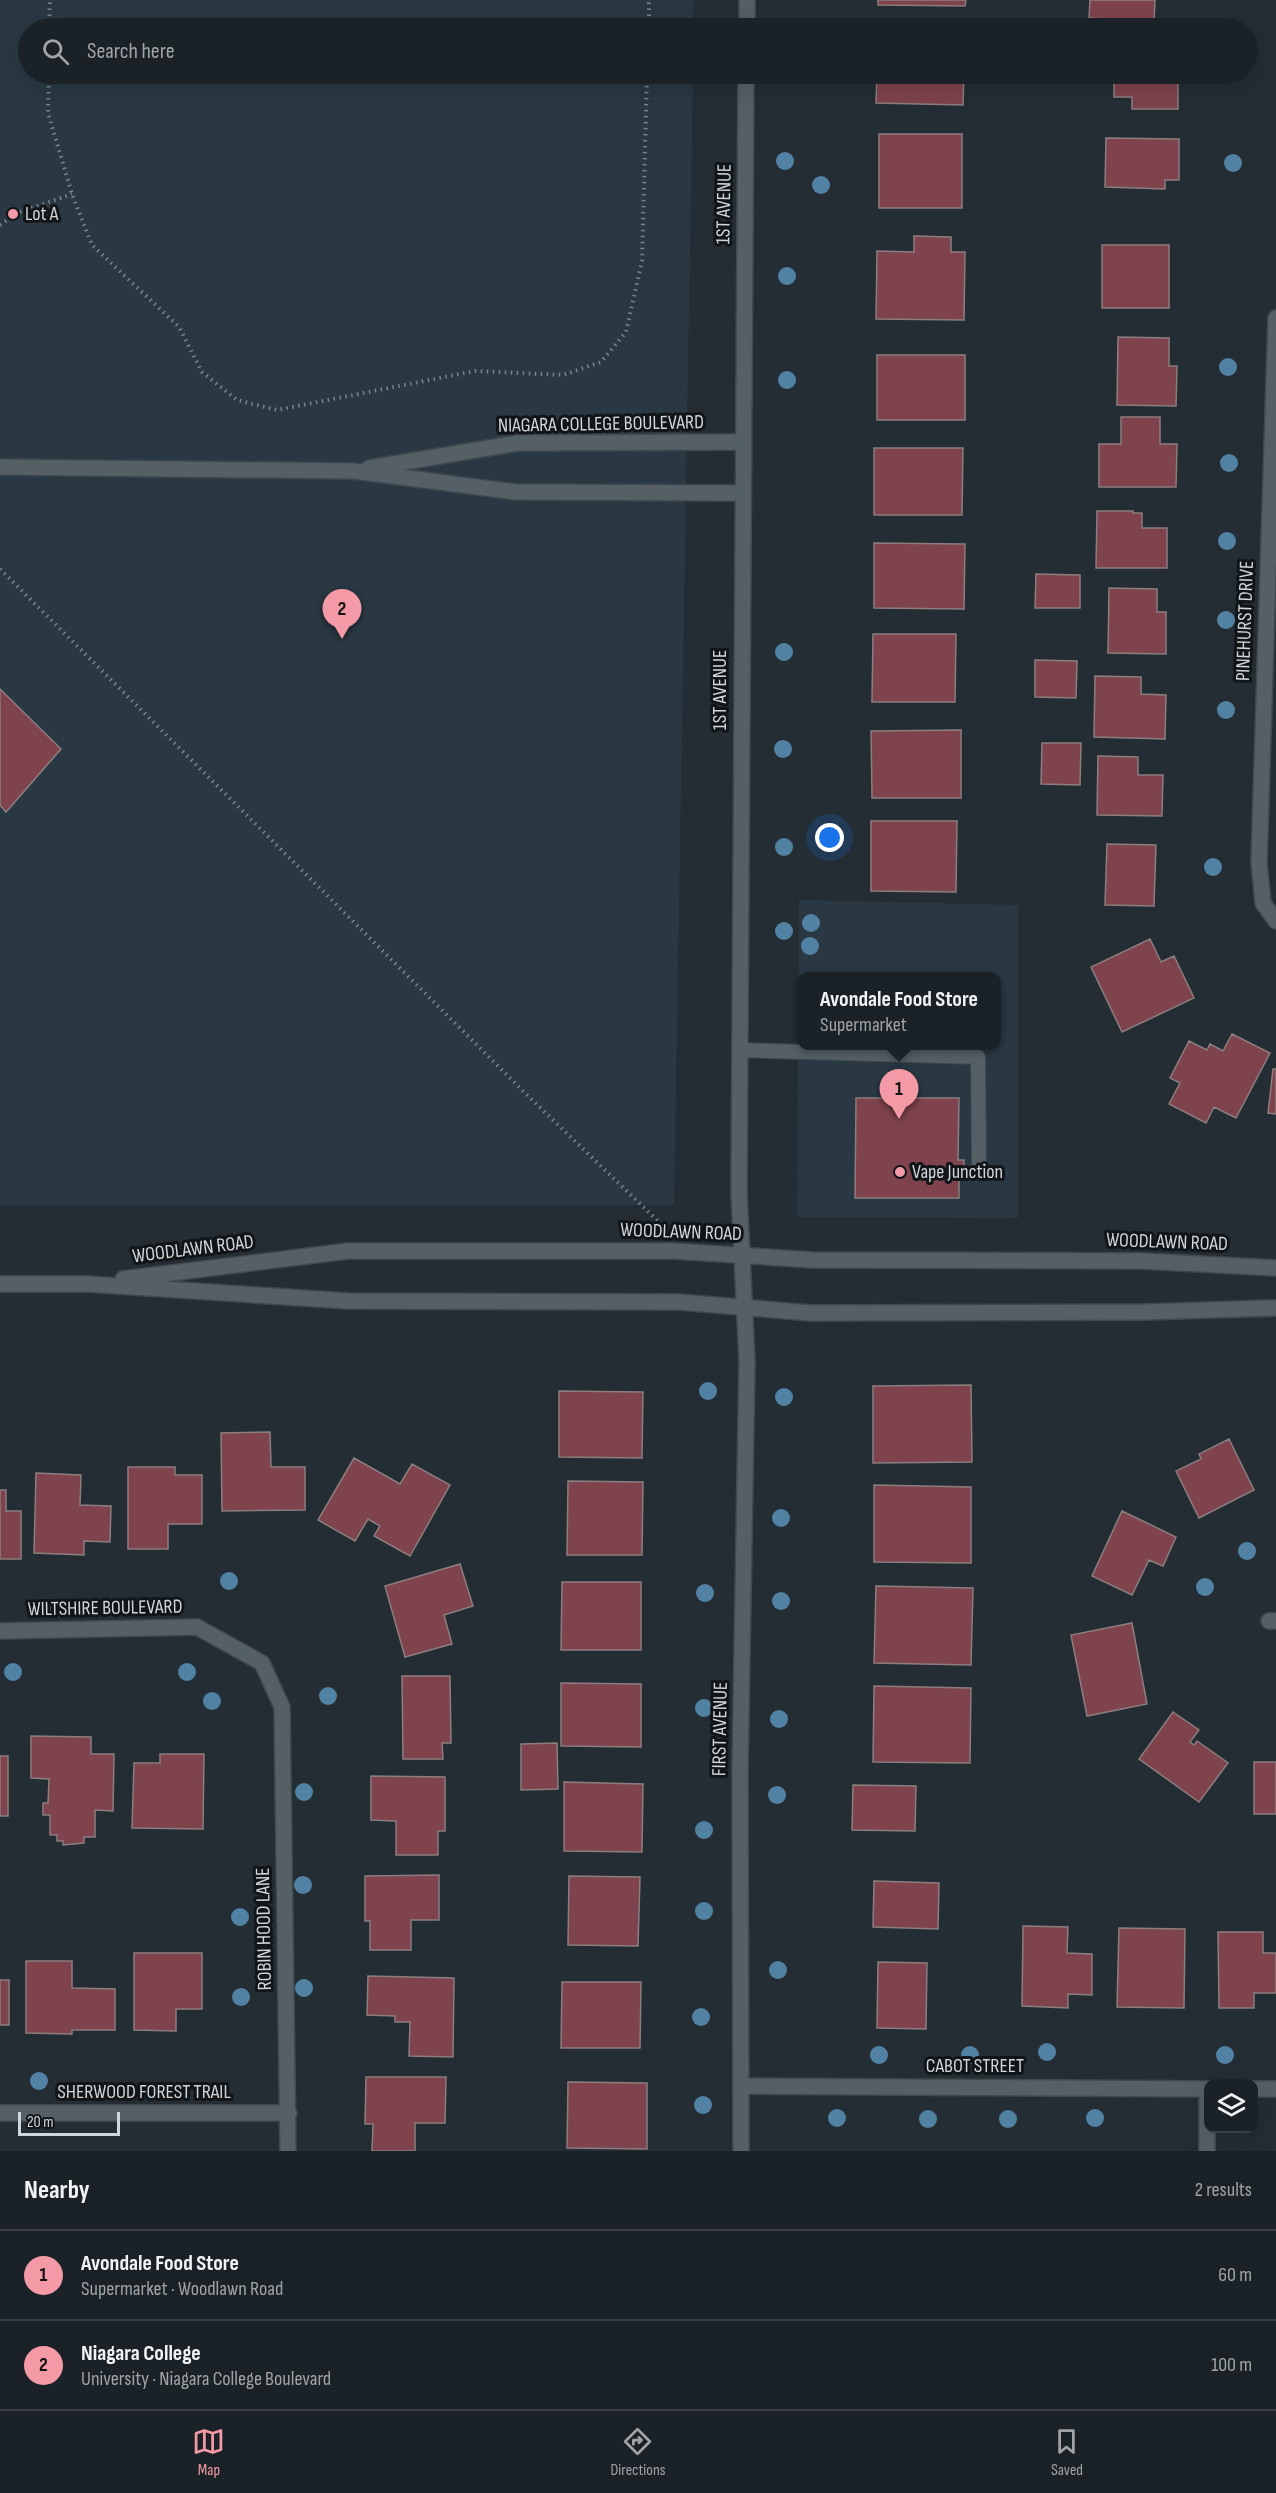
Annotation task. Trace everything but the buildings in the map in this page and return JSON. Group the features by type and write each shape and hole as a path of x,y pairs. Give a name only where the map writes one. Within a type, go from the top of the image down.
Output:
{"street":[{"path":"747,0 747,18"},
{"name":"1ST AVENUE","path":"745,1307 739,1192 739,1050 746,84"},
{"name":"PINEHURST DRIVE","path":"1276,318 1259,862 1263,903 1276,921"},
{"name":"NIAGARA COLLEGE BOULEVARD","path":"354,471 518,443 742,442"},
{"name":"NIAGARA COLLEGE BOULEVARD","path":"0,467 354,471 516,492 742,493"},
{"name":"WOODLAWN ROAD","path":"87,1284 348,1251 673,1251 813,1260 1142,1261 1276,1268"},
{"name":"WOODLAWN ROAD","path":"0,1284 87,1284 348,1301 679,1302 811,1313 1132,1312 1276,1308"},
{"name":"FIRST AVENUE","path":"741,2151 740,1772 747,1361 745,1307"},
{"name":"WILTSHIRE BOULEVARD","path":"0,1631 196,1627 262,1663 282,1707"},
{"name":"ROBIN HOOD LANE","path":"282,1707 288,2151"},
{"name":"CABOT STREET","path":"742,2086 1204,2089"},
{"path":"1258,2089 1276,2089"},
{"name":"SHERWOOD FOREST TRAIL","path":"0,2113 288,2113"},
{"path":"1207,2133 1207,2151"}],"lane":[{"path":"739,1050 978,1057 979,1170"}],"path":[{"path":"49,18 50,0"},
{"path":"649,18 650,0"},
{"path":"49,84 48,113 72,194 92,245 180,327 202,372 237,399 277,410 475,371 563,375 601,362 626,332 642,261 647,84"},
{"path":"0,225 17,213 72,194"},
{"path":"0,569 525,1093 662,1225"}],"shaded area":[{"path":"0,0 694,0 693,18 18,18 18,84 693,84 674,1205 0,1206"},
{"path":"799,900 1018,905 1018,1218 797,1217 798,1050 1001,1050 1001,972 799,972"}],"place":[{"name":"Lot A","path":"13,214"},
{"name":"Niagara College","path":"342,639"},
{"name":"Avondale Food Store","path":"899,1119"},
{"name":"Vape Junction","path":"900,1172"}]}
